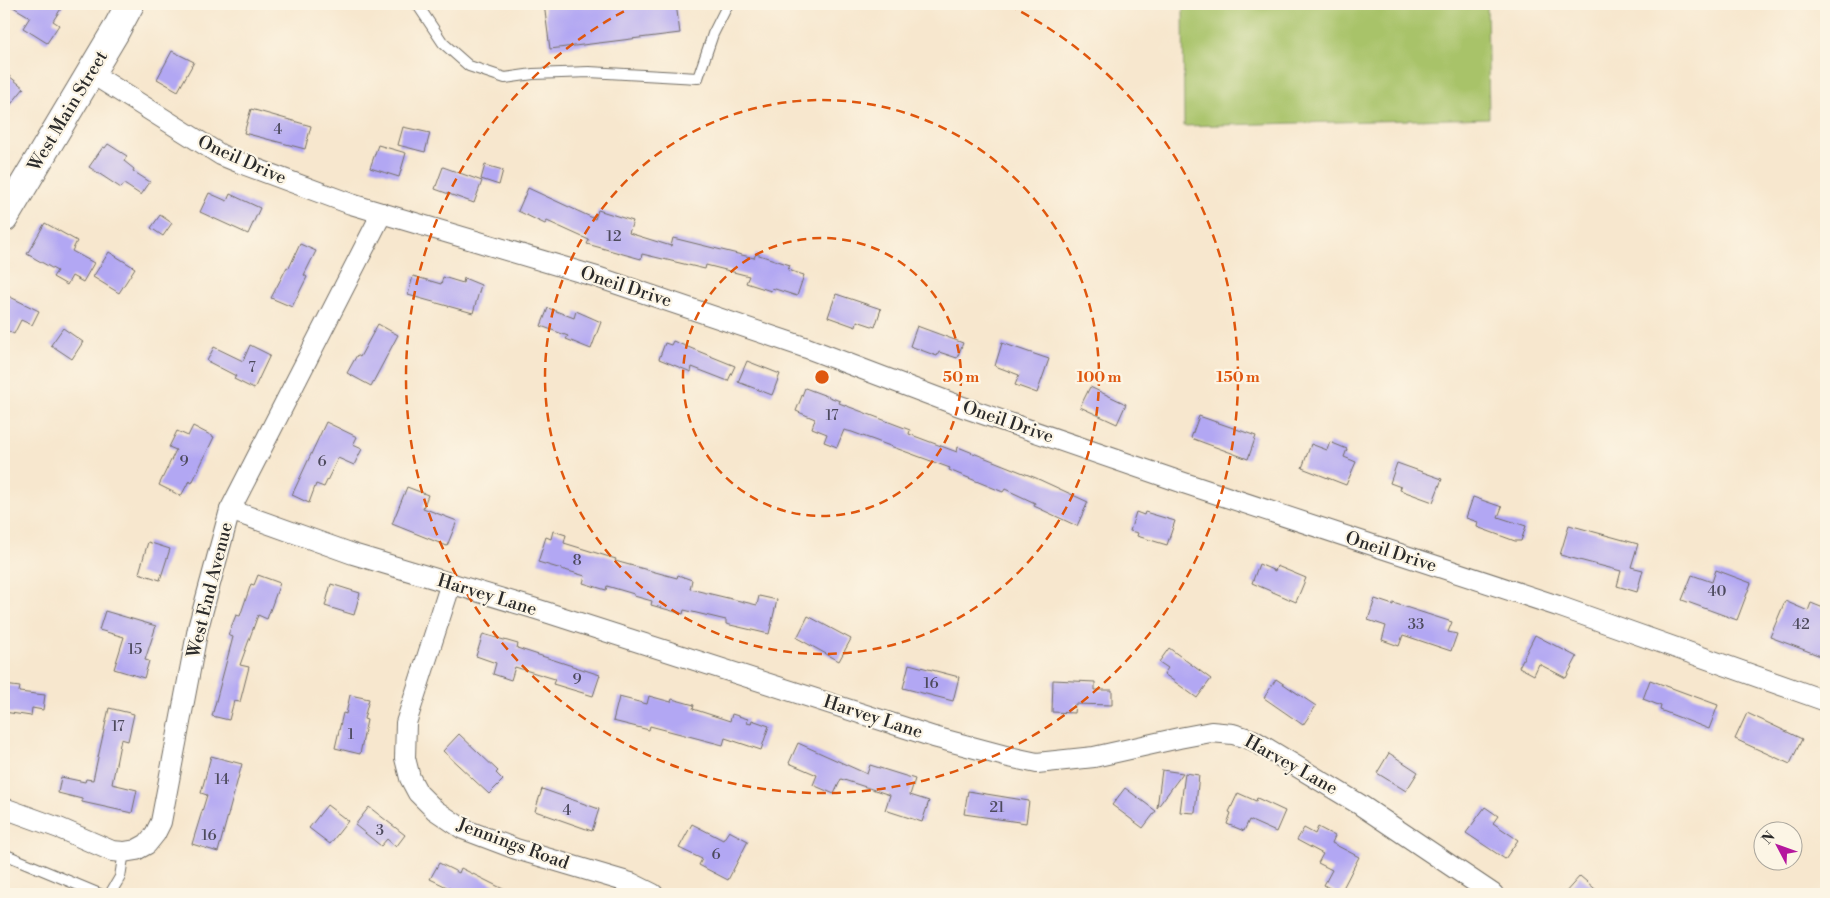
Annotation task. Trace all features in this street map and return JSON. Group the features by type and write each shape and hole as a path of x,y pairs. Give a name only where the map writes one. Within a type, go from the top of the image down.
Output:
{"main road":[{"name":"West Main Street","path":"4,218 130,4"}],"street":[{"name":"Oneil Drive","path":"91,73 221,154 351,204 597,278 798,344 957,405 1184,484 1558,606 1826,701"},
{"name":"West End Avenue","path":"124,852 136,850 147,844 161,822 198,628 230,510 382,213"},
{"name":"Harvey Lane","path":"230,510 353,554 451,583 934,737 1009,757 1037,763 1094,757 1211,732 1232,734 1253,740 1359,804 1493,894"},
{"name":"Jennings Road","path":"451,583 406,723 405,758 410,778 418,793 435,810 463,829 516,849 631,883 653,894"},
{"path":"4,808 112,851 124,852"}],"lane":[{"path":"417,4 443,43 469,66 505,78 533,74 589,72 698,78 713,34 728,4"},
{"path":"110,894 120,877 124,852"},
{"path":"4,854 100,894"}],"green space":[{"path":"1183,4 1487,4 1489,118 1184,126"}],"building":[{"path":"8,4 64,4 53,21 59,25 47,43 23,28 30,17"},
{"path":"544,4 676,4 680,33 550,49"},
{"path":"172,51 194,62 178,91 157,79"},
{"path":"4,72 24,88 4,113"},
{"path":"251,109 311,126 305,149 244,133"},
{"path":"403,127 430,133 425,152 398,145"},
{"path":"108,144 127,156 124,161 134,169 133,171 150,182 141,195 124,184 121,188 89,167 103,147 105,148"},
{"path":"378,145 406,153 399,177 370,168"},
{"path":"485,165 503,170 499,185 481,179"},
{"path":"443,167 482,181 474,203 435,189"},
{"path":"528,188 595,219 598,210 633,221 629,233 671,246 673,238 754,258 756,254 790,265 788,270 804,275 797,296 772,288 771,291 746,283 749,276 706,265 705,269 642,254 641,259 587,244 589,240 547,221 545,224 518,211"},
{"path":"209,193 227,201 230,194 260,208 248,234 200,212"},
{"path":"160,215 172,223 163,236 151,228"},
{"path":"45,223 77,241 72,251 94,263 83,282 72,276 67,285 53,277 57,271 27,254"},
{"path":"300,244 316,251 304,275 307,277 292,307 271,298 287,267 289,268"},
{"path":"109,252 135,268 119,293 93,277"},
{"path":"413,276 441,284 443,277 463,283 464,278 481,285 473,313 408,295"},
{"path":"4,294 39,311 32,325 21,320 14,334 4,329"},
{"path":"836,294 881,309 875,327 857,321 856,327 828,317"},
{"path":"548,308 574,318 576,311 601,322 591,349 566,339 568,336 541,326"},
{"path":"378,324 398,335 371,386 347,373 357,355 360,357"},
{"path":"917,326 963,343 957,358 939,352 937,356 910,346"},
{"path":"63,328 83,342 72,359 51,345"},
{"path":"673,341 735,366 728,381 692,367 691,372 659,359 665,343 671,345"},
{"path":"1002,343 1049,359 1037,393 1015,385 1019,375 995,366"},
{"path":"250,345 270,355 254,389 234,379 236,376 207,361 214,347 243,361"},
{"path":"747,361 780,374 772,395 738,382"},
{"path":"1090,387 1126,404 1117,424 1080,407"},
{"path":"805,388 910,430 909,434 957,452 958,447 1036,478 1088,502 1077,526 1034,506 1035,503 1005,489 1003,492 949,470 950,468 852,432 844,430 837,447 824,442 827,434 812,428 815,419 796,411"},
{"path":"1199,416 1256,436 1248,459 1191,438"},
{"path":"326,422 357,437 353,445 362,449 354,465 338,458 324,487 316,484 309,503 292,495"},
{"path":"193,426 214,437 192,483 189,481 181,496 159,485 176,450 169,447 177,431 188,436"},
{"path":"1330,442 1347,449 1344,457 1356,462 1346,485 1302,468 1311,444 1327,450"},
{"path":"1397,463 1442,479 1433,502 1400,490 1401,487 1390,483"},
{"path":"407,487 428,495 423,508 457,521 447,546 392,524"},
{"path":"1473,497 1502,507 1498,517 1526,526 1521,541 1515,541 1477,527 1478,522 1466,518"},
{"path":"1136,512 1144,515 1145,512 1175,521 1167,545 1137,536 1138,533 1130,531"},
{"path":"1569,525 1638,544 1631,567 1643,570 1637,592 1617,586 1621,571 1560,555"},
{"path":"553,531 566,535 564,543 616,559 615,561 677,578 678,575 692,580 690,589 757,605 759,596 777,600 769,634 726,624 726,620 684,610 683,614 651,605 652,601 634,596 634,594 607,586 606,590 583,583 585,576 538,562 546,537 551,539"},
{"path":"148,542 170,549 160,580 139,573"},
{"path":"1259,564 1275,571 1277,566 1306,578 1296,602 1252,583"},
{"path":"1716,570 1751,583 1737,620 1682,600 1692,575 1712,582"},
{"path":"258,575 280,583 267,619 258,615 240,665 249,667 240,702 234,701 229,720 212,716 233,637 228,635 236,615 240,616 251,584 254,585"},
{"path":"331,584 360,593 354,615 325,606"},
{"path":"1375,599 1452,622 1448,632 1457,634 1451,651 1403,635 1399,646 1382,640 1386,626 1368,620"},
{"path":"1785,601 1808,611 1811,603 1826,609 1826,658 1770,637"},
{"path":"105,611 156,626 145,660 149,661 144,678 114,669 124,637 99,630"},
{"path":"808,616 851,639 839,661 797,638"},
{"path":"483,634 518,644 517,648 600,675 593,696 553,684 555,679 515,667 511,680 493,674 496,663 476,656"},
{"path":"1535,635 1577,657 1566,678 1539,664 1534,675 1519,667"},
{"path":"1169,648 1211,679 1197,698 1164,674 1168,668 1159,662"},
{"path":"909,664 959,677 953,701 903,688"},
{"path":"1276,679 1316,706 1303,725 1264,698"},
{"path":"1053,680 1095,682 1095,690 1112,690 1112,705 1075,704 1074,713 1052,712"},
{"path":"1650,680 1718,705 1709,729 1660,710 1661,706 1643,699"},
{"path":"4,685 20,687 19,692 45,695 43,710 32,708 31,716 4,712"},
{"path":"350,695 369,699 364,719 367,720 360,754 335,748 343,713 346,714"},
{"path":"649,696 671,702 672,699 694,705 693,709 730,721 732,714 748,719 747,723 751,724 752,720 769,726 761,750 725,738 723,745 650,726 649,730 613,721 619,697 647,704"},
{"path":"109,708 134,714 128,741 121,739 112,784 137,790 132,813 82,802 82,799 58,793 61,777 85,782 86,779 93,780"},
{"path":"1747,713 1802,739 1790,764 1735,739"},
{"path":"459,734 498,771 496,773 503,780 489,794 443,751"},
{"path":"798,743 867,774 870,765 915,779 910,795 929,801 922,822 885,810 890,795 841,779 834,794 813,785 817,775 789,763"},
{"path":"1389,753 1418,772 1406,791 1377,773"},
{"path":"211,756 242,764 218,852 192,844 207,795 201,793"},
{"path":"1162,770 1183,773 1157,808"},
{"path":"1185,773 1199,775 1195,813 1180,812"},
{"path":"1125,788 1156,811 1143,828 1112,805"},
{"path":"542,789 599,809 592,831 535,811"},
{"path":"968,791 1029,801 1026,823 964,814"},
{"path":"1238,793 1256,801 1257,798 1285,811 1276,832 1249,820 1244,831 1227,824 1231,813 1229,812"},
{"path":"327,805 348,821 330,844 309,828"},
{"path":"369,807 405,835 396,847 387,839 381,846 355,825"},
{"path":"1485,807 1498,816 1493,823 1518,840 1505,859 1466,833"},
{"path":"692,824 723,840 729,831 748,841 728,880 699,865 702,859 679,848"},
{"path":"1318,827 1335,836 1332,843 1359,857 1340,894 1324,885 1332,870 1318,863 1323,854 1297,840 1304,828 1315,834"},
{"path":"439,863 459,873 461,868 513,894 448,894 451,889 430,879"},
{"path":"1580,876 1601,894 1564,894"}]}
